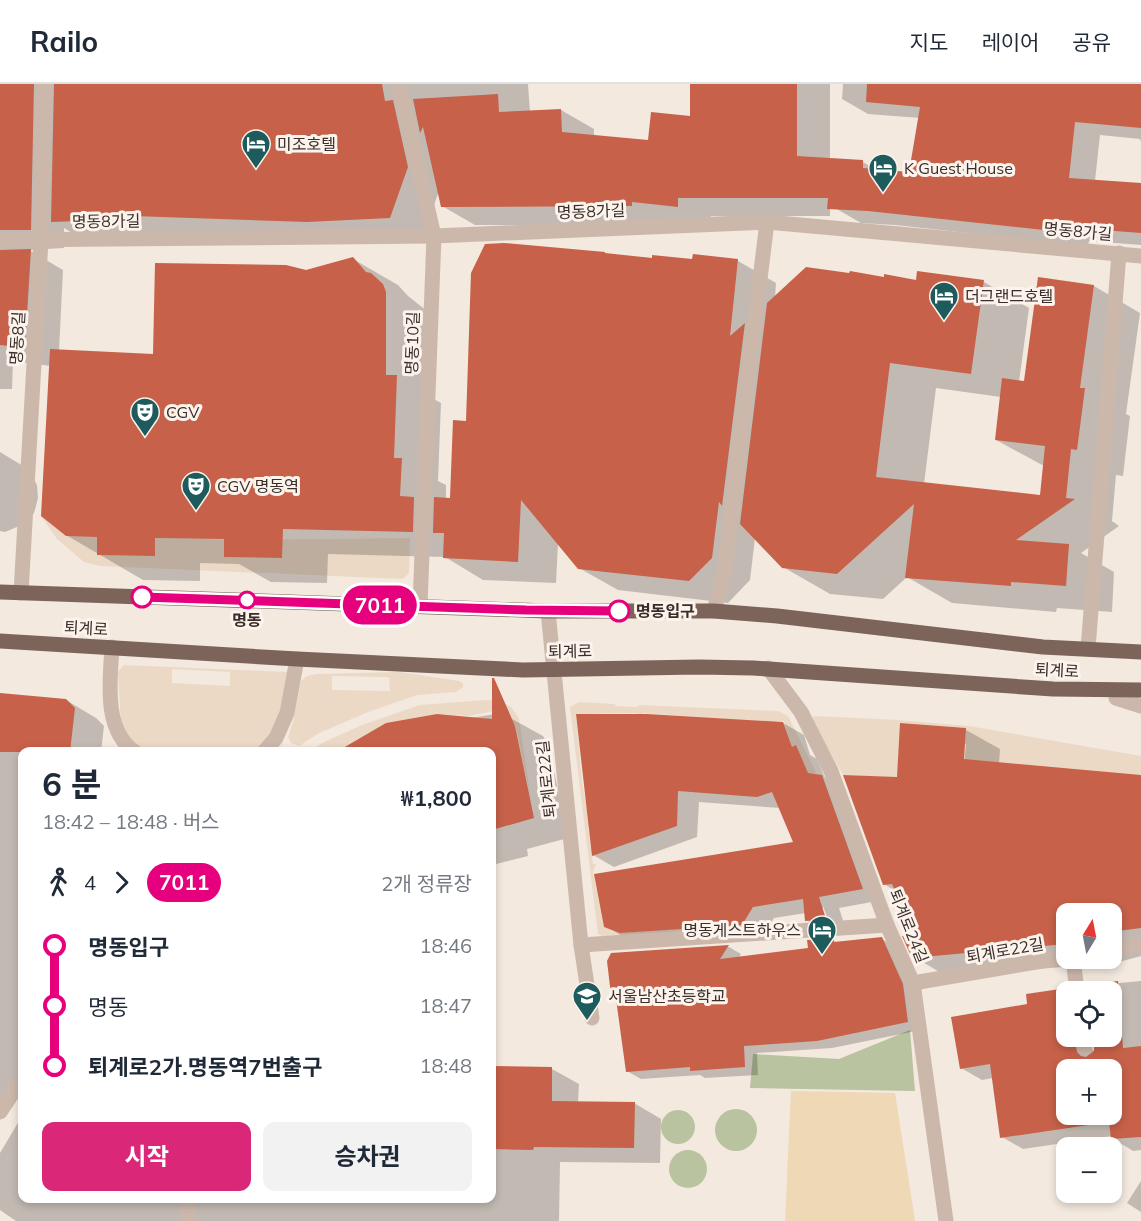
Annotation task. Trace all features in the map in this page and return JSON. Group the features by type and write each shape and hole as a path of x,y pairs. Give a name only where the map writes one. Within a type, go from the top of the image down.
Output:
{"main road":[{"name":"퇴계로","path":"0,592 548,610 714,611 777,616 1043,647 1141,652"},
{"name":"퇴계로","path":"0,641 523,670 768,668 1053,689 1141,690"},
{"name":"퇴계로","path":"1043,647 1088,649 1141,646"},
{"path":"1053,689 1141,704"}],"street":[{"name":"명동8길","path":"21,593 41,240 44,84"},
{"name":"명동10길","path":"399,84 434,236 420,606"},
{"name":"명동8가길","path":"0,240 434,236 767,222 1141,256"},
{"path":"714,611 724,573 767,222"},
{"name":"퇴계로","path":"1088,649 1119,253"},
{"name":"퇴계로22길","path":"548,610 581,945 592,1018"},
{"path":"112,647 111,693 115,724 120,737 130,747"},
{"path":"268,747 276,738 286,713 297,659"},
{"name":"퇴계로24길","path":"768,668 801,712 831,771 886,924 913,983 946,1221"},
{"path":"581,945 886,924"},
{"path":"1122,948 1141,944"},
{"name":"퇴계로22길","path":"913,983 1056,959"},
{"path":"0,1112 18,1084"},
{"path":"188,1203 188,1221"}],"green space":[{"path":"910,1030 915,1091 750,1088 753,1054 839,1059"},
{"path":"736,1109 744,1110 751,1115 756,1122 756,1138 751,1145 744,1150 736,1151 728,1150 721,1145 716,1138 715,1130 716,1122 721,1115 728,1110"},
{"path":"678,1110 690,1115 695,1127 690,1139 678,1144 666,1139 661,1127 666,1115"},
{"path":"688,1150 695,1151 701,1156 706,1162 706,1176 701,1182 695,1187 688,1188 681,1187 675,1182 670,1176 669,1169 670,1162 675,1156 681,1151"}],"sand":[{"path":"791,1091 895,1093 915,1221 785,1221"}],"shaded area":[{"path":"41,516 66,536 242,540 410,538 409,573 403,579 100,566 84,562 57,539","holes":["97,541 155,542 155,556 97,555","225,543 282,544 282,558 225,557"]},
{"path":"124,665 288,672 287,713 266,747 137,747 121,725 118,672","holes":["172,669 230,672 230,686 172,683"]},
{"path":"400,672 459,681 463,683 463,687 456,692 417,695 368,712 319,733 299,746 291,743 288,737 301,681 307,676","holes":["332,676 389,677 390,691 332,690"]},
{"path":"486,700 499,701 511,707 519,718 531,800 516,726 508,714 493,711 470,716 437,714 398,721 343,747 317,747 362,725 420,705"},
{"path":"579,702 636,707 640,705 778,711 788,716 816,772 810,778 796,745 792,747 784,721 768,722 642,713 642,716 635,713 576,714 582,782 590,824 588,828 593,864 596,864 593,872 604,927 618,932 697,924 693,930 618,939 598,934 570,707"},
{"path":"814,716 969,726 1141,756 1141,775 975,781 843,775 811,720","holes":["901,723 966,728 965,747"]}],"building":[{"path":"0,84 34,84 31,230 0,230"},
{"path":"54,84 382,84 385,101 393,100 408,167 390,218 307,222 133,216 82,217 79,221 51,222"},
{"path":"690,84 797,84 797,156 863,160 863,168 909,172 920,107 866,102 867,84 1141,84 1141,128 1075,122 1069,178 1141,183 1141,233 1063,227 1063,232 868,211 827,209 828,198 678,198 678,207 632,202 632,206 441,207 423,127 420,133 413,99 498,94 499,112 561,109 562,132 648,140 651,112 690,116"},
{"path":"504,243 652,258 652,255 692,259 693,254 738,259 730,336 745,323 722,506 719,502 712,558 689,581 578,569 521,500 518,562 443,558 444,533 433,533 434,497 450,498 453,420 466,421 471,273 485,244"},
{"path":"31,249 25,348 0,345 0,250"},
{"path":"353,257 366,272 371,273 383,284 386,292 386,375 397,375 394,458 402,458 400,496 414,497 413,532 283,529 282,558 224,557 224,539 155,538 155,556 97,555 97,537 66,536 41,516 50,349 153,354 155,263 286,265 306,270"},
{"path":"806,267 884,277 884,274 916,280 917,271 984,280 971,374 890,363 876,477 1040,495 1045,446 995,440 1002,378 1024,381 1038,277 1094,285 1080,388 1085,388 1077,450 1071,449 1066,498 1075,499 1016,540 1069,544 1066,586 1011,582 1011,586 905,578 914,504 837,574 782,568 740,524 767,303"},
{"path":"492,678 494,678 515,726 534,818 496,829 496,747 345,747 386,723 437,714 492,719"},
{"path":"0,693 66,699 75,708 71,747 18,747 18,752 0,752"},
{"path":"576,714 647,714 783,722 792,747 796,745 808,773 822,775 863,889 819,897 826,919 805,921 803,899 753,907 742,925 620,933 604,927 594,874 793,842 772,792 757,797 678,791 677,826 592,856"},
{"path":"900,723 966,728 964,759 1141,775 1141,928 1122,930 1122,903 1056,903 1056,945 912,958 902,936 914,934 892,884 883,885 843,775 897,777"},
{"path":"882,937 903,984 908,1022 817,1041 744,1046 745,1067 690,1071 690,1067 626,1072 616,999 611,995 607,961 611,953 729,945 720,959 808,948 807,940 833,938 834,942"},
{"path":"1056,990 1056,1047 1076,1047 1077,1052 1086,1057 1094,1051 1094,1047 1122,1047 1122,1035 1123,1048 1141,1046 1141,1137 1111,1137 1109,1125 1122,1125 1122,1059 1056,1059 1056,1125 1089,1125 1000,1138 990,1064 960,1069 951,1017 1027,1004 1026,994"},
{"path":"496,1066 552,1067 552,1101 635,1102 634,1148 534,1147 533,1150 496,1149"}],"bus line":[{"name":"7011","path":"142,597 619,611"}],"place":[{"name":"미조호텔","path":"256,170"},
{"name":"K Guest House","path":"883,194"},
{"name":"더그랜드호텔","path":"944,322"},
{"name":"CGV","path":"145,438"},
{"name":"CGV 명동역","path":"196,512"},
{"name":"명동","path":"247,600"},
{"name":"명동입구","path":"619,611"},
{"name":"명동게스트하우스","path":"822,956"},
{"name":"서울남산초등학교","path":"587,1022"}]}
